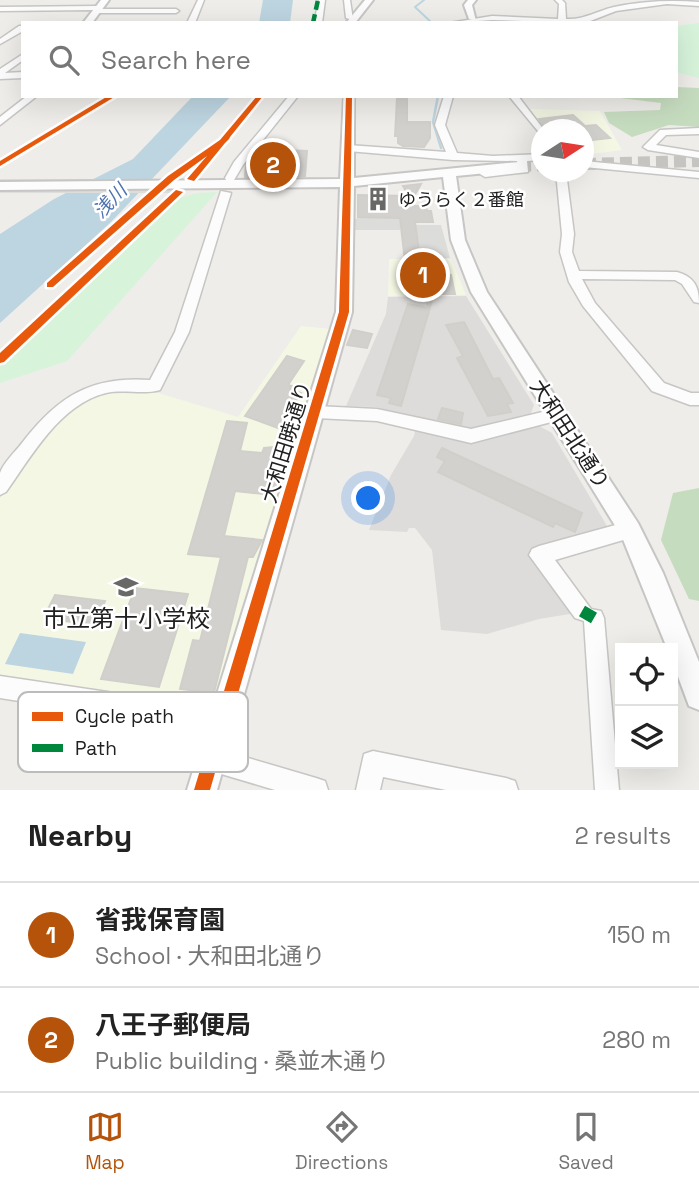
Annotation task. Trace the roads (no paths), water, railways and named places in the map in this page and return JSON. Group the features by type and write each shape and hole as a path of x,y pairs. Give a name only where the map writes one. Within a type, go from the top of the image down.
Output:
{"street":[{"path":"138,21 153,0"},
{"path":"192,21 201,0"},
{"path":"318,21 322,0"},
{"path":"346,0 350,21"},
{"path":"350,21 369,0"},
{"path":"472,0 468,5 473,21"},
{"path":"558,0 562,3 560,21"},
{"path":"571,21 592,19 607,12 667,2 697,5"},
{"path":"600,5 607,12"},
{"path":"89,21 100,6"},
{"path":"0,9 100,6 176,11"},
{"path":"1,29 21,28"},
{"path":"0,42 21,29"},
{"path":"0,61 19,59"},
{"path":"0,74 19,59"},
{"path":"0,74 21,75"},
{"path":"0,122 30,98"},
{"path":"230,178 238,164 292,98"},
{"name":"大和田暁通り","path":"231,692 316,412 347,295 349,98"},
{"path":"448,98 440,125 451,165"},
{"path":"514,98 531,120"},
{"path":"699,131 663,132 648,147 699,155"},
{"path":"348,148 451,165"},
{"path":"0,186 348,183 451,165 531,159"},
{"path":"485,174 524,170 520,161"},
{"name":"大和田北通り","path":"451,165 458,240 479,292 559,414 630,530 654,581 699,696"},
{"path":"594,165 699,175"},
{"path":"562,182 568,234 566,252 573,275 590,306 659,387 696,401"},
{"path":"0,487 50,420 78,396 121,382 155,386 182,331 225,193"},
{"path":"573,275 677,276 687,281 699,299"},
{"path":"316,412 377,415 471,436 559,414"},
{"path":"607,790 588,615 539,555 630,530"},
{"path":"0,687 33,692"},
{"path":"368,790 373,762 497,789"},
{"path":"248,769 316,790"},
{"name":"大和田暁通り","path":"202,790 207,772"}],"water":[{"path":"263,0 293,0 290,21 259,21"},
{"name":"浅川","path":"191,98 229,98 110,223 0,323 0,234 54,199 133,159"},
{"path":"20,633 86,642 73,674 5,664"}],"waterway":[{"path":"424,0 415,7 430,21"},
{"path":"438,98 433,122 441,148"}],"tunnel":[{"path":"594,164 699,161"},
{"path":"519,166 531,165"}],"place":[{"name":"八王子郵便局","path":"273,165"},
{"name":"ゆうらく２番館","path":"378,199"},
{"name":"省我保育園","path":"423,275"},
{"name":"市立第十小学校","path":"126,587"}]}
